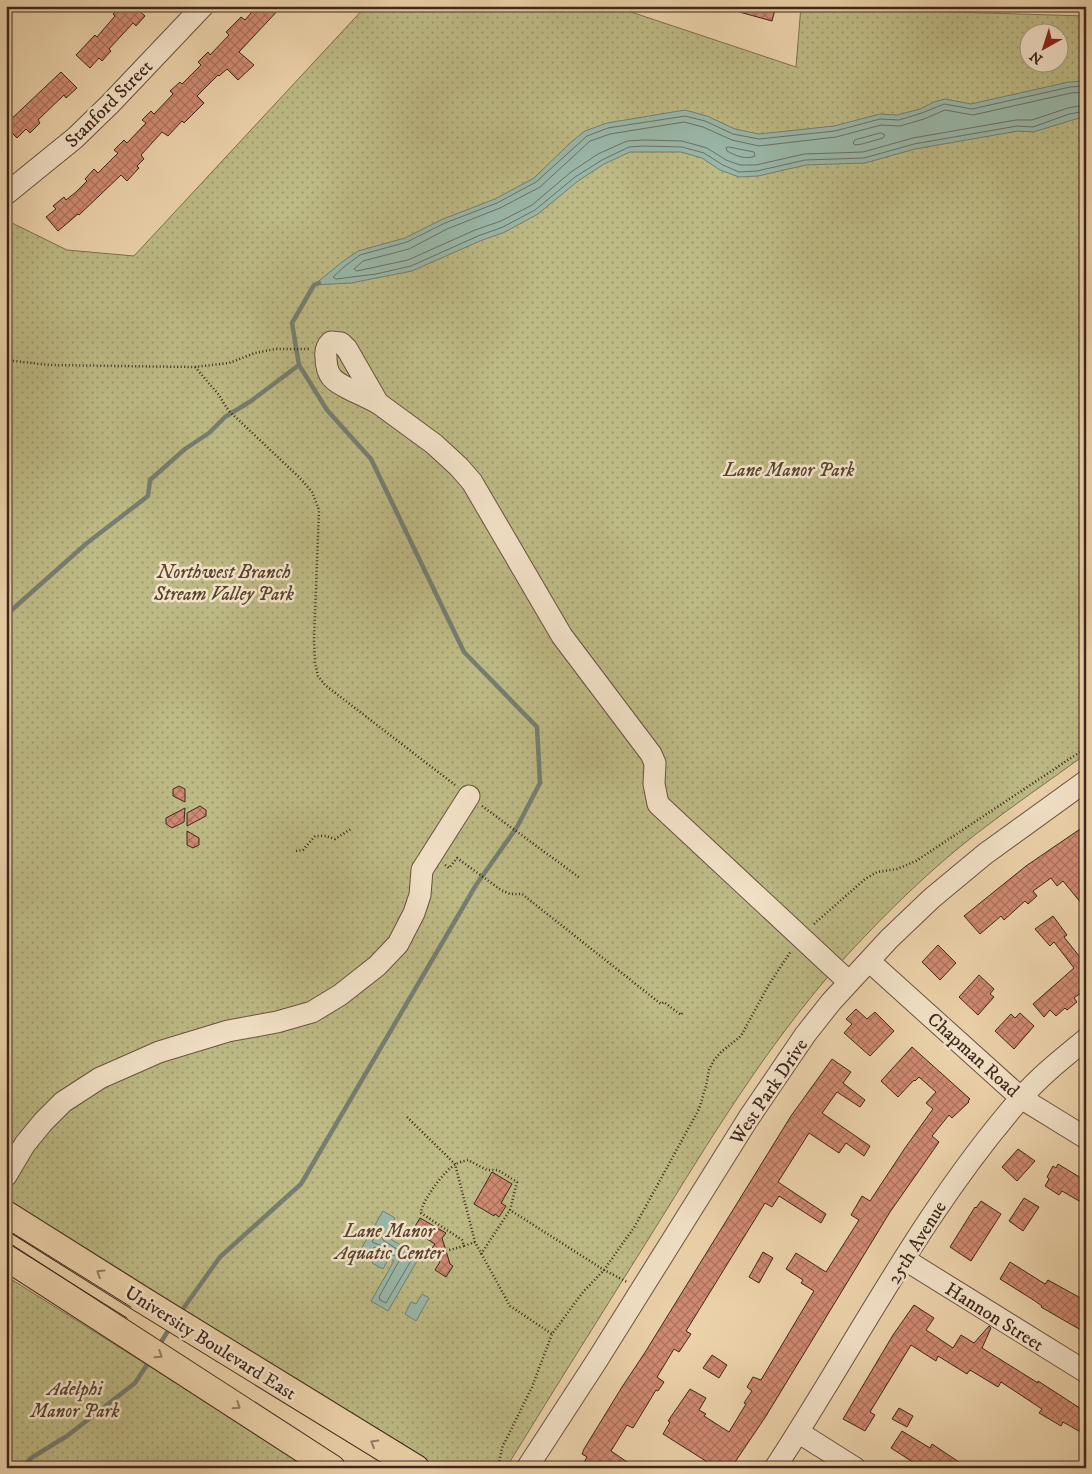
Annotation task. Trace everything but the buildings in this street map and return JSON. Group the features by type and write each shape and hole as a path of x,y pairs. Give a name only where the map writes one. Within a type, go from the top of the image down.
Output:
{"main road":[{"name":"University Boulevard East","path":"6,1214 416,1468"},
{"name":"University Boulevard East","path":"6,1257 332,1468"}],"street":[{"name":"Stanford Street","path":"6,194 75,138 203,6"},
{"path":"378,404 434,444 472,482 562,636 651,754 655,762 654,784 658,804 849,982"},
{"name":"West Park Drive","path":"526,1468 758,1104 831,1002 914,915 956,877 1086,781"},
{"path":"6,1176 25,1144 43,1122 63,1102 100,1078 159,1052 228,1031 277,1022 312,1012 340,996 377,966 398,944 414,913 420,895 422,870 465,793"},
{"name":"Chapman Road","path":"869,961 1022,1098 1086,1138"},
{"name":"25th Avenue","path":"775,1468 938,1205 1022,1098 1048,1071 1086,1039"},
{"name":"Hannon Street","path":"904,1259 1086,1372"},
{"path":"798,1432 855,1468"}],"path":[{"path":"6,360 49,365 195,367 229,363 254,353 275,349 311,349"},
{"path":"195,367 228,410 300,478 316,501 319,510 314,639 315,663 318,676 325,685 465,793"},
{"path":"498,1468 502,1448 532,1387 552,1334 584,1292 604,1270 635,1226 699,1109 709,1070 714,1060 741,1036 768,986 801,938 815,923 865,879 877,872 897,869 923,856 1086,748"},
{"path":"488,811 580,878"},
{"path":"296,851 303,850 315,836 326,836 335,839 351,829"},
{"path":"458,858 501,890 510,894 522,894 661,1004 664,1002 681,1016 683,1012"},
{"path":"407,1118 455,1164 475,1242 510,1306 552,1334"},
{"path":"464,1246 462,1240 421,1213 432,1188 455,1164 468,1160 487,1170 498,1170 516,1182 510,1210 481,1254"},
{"path":"510,1210 604,1270 641,1290"},
{"path":"446,1251 475,1242"}],"green space":[{"path":"366,6 613,6 796,67 801,6 881,6 884,10 1086,16 1086,754 959,847 911,890 823,982 798,1013 728,1112 506,1468 437,1468 6,1198 6,220 67,250 134,256"},
{"name":"Adelphi Manor Park","path":"6,1276 311,1468 6,1468"}],"water":[{"path":"1086,81 1086,116 1033,132 1018,131 915,149 865,163 806,165 758,176 739,177 720,170 702,158 681,152 630,152 604,164 578,181 538,214 505,232 412,271 351,283 314,285 358,251 405,238 443,219 495,199 534,178 585,131 607,123 685,110 707,116 735,129 759,134 834,126 880,114 897,115 920,109 945,99 971,104 1069,82"},
{"path":"383,1211 395,1218 385,1236 420,1256 388,1311 371,1301 394,1261 389,1258 383,1269 372,1263 379,1250 374,1247 367,1260 358,1254"},
{"path":"422,1294 429,1298 416,1321 405,1314 411,1302 416,1304"}],"waterway":[{"path":"180,1313 220,1257 301,1184 476,885 517,827 540,783 537,727 464,652 371,459 327,410 299,365 292,323 314,285 319,283"},
{"path":"6,615 87,543 148,496 150,480 185,449 209,433 225,417 251,401 299,365"},
{"path":"158,1347 171,1326"},
{"path":"23,1468 31,1458 67,1436 135,1383 150,1360"}],"tram line":[{"path":"6,1229 131,1307"},
{"path":"6,1242 127,1318"}],"park label":[{"name":"Lane Manor Park","path":"789,469"},
{"name":"Northwest Branch Stream Valley Park","path":"224,582"},
{"name":"Lane Manor Aquatic Center","path":"389,1241"}]}
